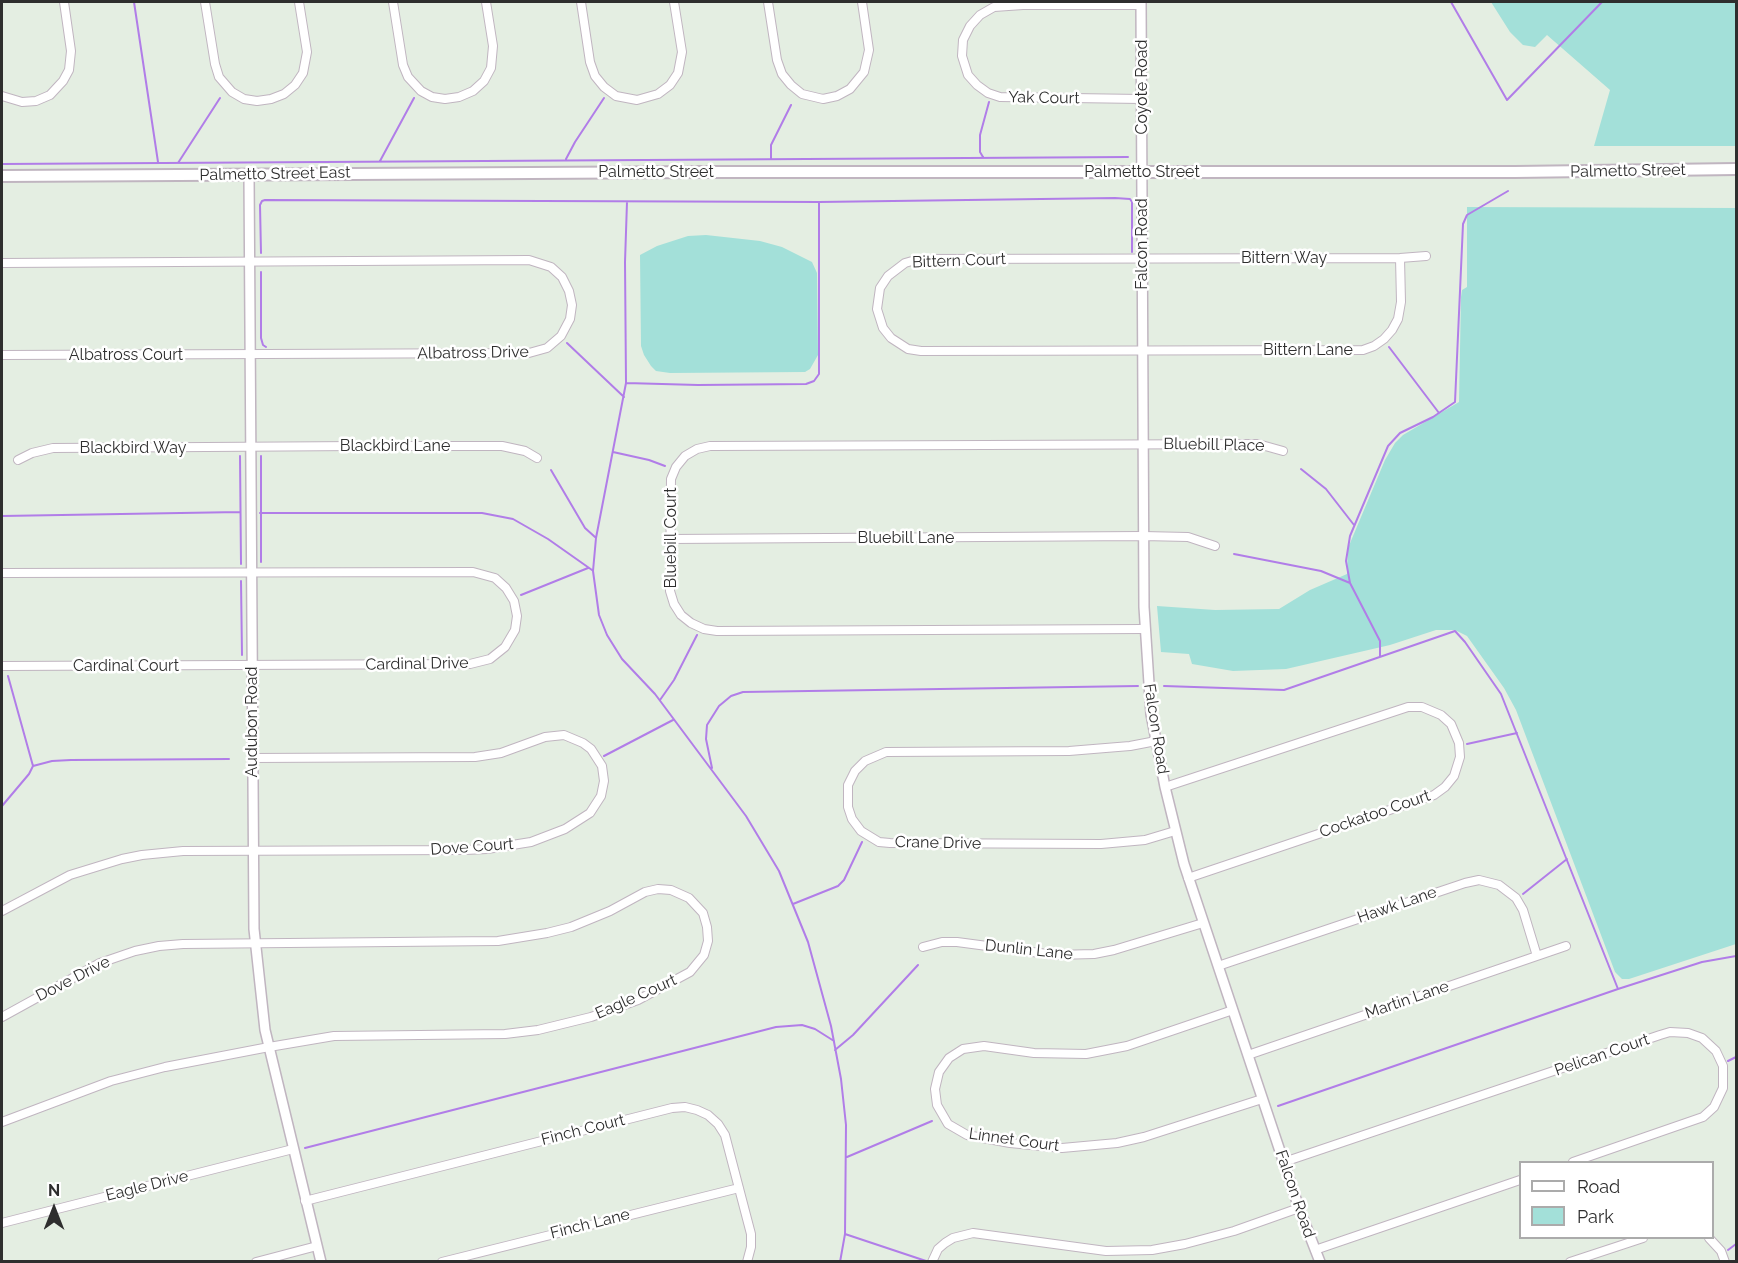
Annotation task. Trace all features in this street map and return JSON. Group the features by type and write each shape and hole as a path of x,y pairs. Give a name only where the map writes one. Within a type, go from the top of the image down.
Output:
{"main road":[{"name":"Palmetto Street","path":"548,172 1515,172 1737,169"},
{"name":"Palmetto Street East","path":"2,176 548,172"}],"street":[{"path":"2,96 22,102 36,101 50,95 63,81 71,57 64,2"},
{"path":"205,2 219,77 228,89 238,96 257,101 284,94 295,85 303,73 307,52 299,2"},
{"path":"393,2 403,65 408,77 426,94 445,99 459,98 473,91 484,81 491,68 494,46 486,2"},
{"path":"581,2 590,62 595,76 616,96 637,100 658,94 670,85 678,73 682,52 674,2"},
{"path":"768,2 777,60 782,74 796,90 823,99 837,96 850,89 864,72 869,51 862,2"},
{"name":"Coyote Road","path":"1141,3 1142,172"},
{"name":"Yak Court","path":"1141,3 994,7 980,15 970,26 963,40 962,56 968,75 976,85 1000,97 1142,99"},
{"name":"Falcon Road","path":"1142,172 1144,629 1147,674 1156,741 1175,831 1188,878 1299,1208 1320,1262"},
{"name":"Audubon Road","path":"249,175 251,665 255,944 262,1013 269,1047 321,1262"},
{"name":"Bittern Way","path":"1142,257 1400,258 1426,256"},
{"name":"Bittern Court","path":"1142,257 912,261 893,270 884,281 878,295 877,309 880,322 891,338 914,351 1143,351"},
{"name":"Bittern Lane","path":"1143,351 1369,348 1384,339 1398,319 1401,302 1400,258"},
{"name":"Albatross Drive","path":"250,261 529,260 551,267 562,277 569,291 572,305 568,325 557,340 541,350 529,353 250,354"},
{"path":"2,262 250,261"},
{"name":"Albatross Court","path":"2,356 250,354"},
{"name":"Bluebill Place","path":"1143,444 1258,444 1283,451"},
{"name":"Bluebill Court","path":"1143,444 704,447 685,456 673,473 670,486 670,591 674,604 686,620 697,627 710,630 1144,629"},
{"name":"Blackbird Lane","path":"251,447 502,446 525,451 537,458"},
{"name":"Blackbird Way","path":"18,460 32,453 53,448 251,447"},
{"name":"Bluebill Lane","path":"670,539 1143,536 1188,537 1215,546"},
{"path":"2,573 251,572"},
{"name":"Cardinal Drive","path":"251,572 481,573 495,578 506,588 514,601 517,616 515,630 505,647 495,656 477,663 251,665"},
{"name":"Cardinal Court","path":"2,666 251,665"},
{"name":"Cockatoo Court","path":"1165,787 1408,707 1422,707 1441,715 1451,724 1459,743 1459,764 1454,776 1434,795 1188,878"},
{"name":"Dove Court","path":"252,758 475,757 501,753 544,737 564,735 591,749 602,766 604,781 596,806 578,822 545,838 510,846 465,850 253,850"},
{"name":"Crane Drive","path":"1156,741 1121,747 1069,751 886,752 872,757 855,771 848,785 848,807 852,819 861,831 879,842 890,843 1101,844 1145,840 1175,831"},
{"path":"2,911 70,875 122,859 183,851 253,850"},
{"name":"Hawk Lane","path":"1218,966 1454,886 1479,880 1499,885 1516,898 1523,910 1537,956"},
{"name":"Eagle Court","path":"255,944 470,942 523,938 571,927 610,911 645,892 658,889 671,890 689,898 703,913 708,927 708,941 704,956 690,972 638,1000 568,1024 494,1035 334,1036 269,1047"},
{"name":"Dunlin Lane","path":"923,947 942,942 957,942 1075,956 1114,950 1203,923"},
{"name":"Dove Drive","path":"2,1017 85,970 111,958 135,951 183,944 255,944"},
{"name":"Martin Lane","path":"1248,1055 1566,946"},
{"name":"Linnet Court","path":"1233,1010 1127,1046 1086,1054 1055,1055 984,1046 963,1049 949,1058 939,1072 935,1089 937,1105 944,1120 962,1133 1010,1143 1062,1148 1108,1144 1144,1137 1262,1099"},
{"name":"Pelican Court","path":"1284,1162 1670,1032 1688,1033 1701,1038 1716,1051 1723,1066 1723,1088 1718,1101 1703,1117 1576,1161"},
{"path":"2,1122 111,1081 165,1066 269,1047"},
{"name":"Finch Court","path":"305,1201 678,1107 691,1108 703,1112 722,1129 751,1241 747,1262"},
{"name":"Eagle Drive","path":"2,1223 293,1149"},
{"path":"1315,1250 1519,1181"},
{"name":"Finch Lane","path":"442,1262 739,1188"},
{"path":"932,1262 938,1249 963,1234 973,1233 1106,1251 1152,1250 1185,1245 1299,1208"},
{"path":"1570,1262 1640,1239"},
{"path":"1710,1239 1721,1251 1725,1262"},
{"path":"256,1262 317,1246"}],"green space":[{"path":"1491,2 1736,2 1736,146 1594,146 1610,90 1547,35 1535,47 1523,45 1510,32"},
{"path":"1467,207 1736,208 1736,944 1629,979 1622,979 1615,972 1516,710 1504,688 1467,636 1455,630 1436,630 1390,645 1286,669 1233,671 1192,664 1189,654 1161,652 1157,606 1215,610 1279,609 1310,590 1347,574 1348,548 1385,460 1395,443 1403,435 1459,402 1461,297 1462,290 1467,287"},
{"path":"706,235 760,241 782,247 812,262 817,273 818,355 810,369 805,372 670,373 656,371 651,366 641,346 640,255 657,246 688,236"}],"waterway":[{"path":"134,2 158,162"},
{"path":"1451,2 1507,100 1602,2"},
{"path":"178,163 220,98"},
{"path":"380,161 414,98"},
{"path":"566,159 604,98"},
{"path":"983,157 980,152 980,135 989,102"},
{"path":"771,159 771,145 791,105"},
{"path":"2,164 1128,157"},
{"path":"1380,657 1380,641 1350,583 1346,561 1350,536 1388,446 1400,433 1433,417 1455,402 1463,224 1467,215 1508,191"},
{"path":"261,253 260,205 265,200 819,202 1115,198 1130,199 1132,202 1132,252"},
{"path":"627,202 626,383 596,538 593,571 599,615 607,635 622,659 655,694 746,816 779,871 808,942 831,1026 841,1079 846,1125 845,1234 840,1262"},
{"path":"626,383 806,384 814,381 819,374 819,202"},
{"path":"261,272 261,338 266,347"},
{"path":"567,343 624,397"},
{"path":"1389,347 1439,413"},
{"path":"613,452 665,466"},
{"path":"240,456 241,564"},
{"path":"261,456 261,562"},
{"path":"1301,469 1326,489 1354,525"},
{"path":"551,470 585,528 595,537"},
{"path":"2,516 240,512"},
{"path":"260,513 482,513 513,519 548,539 592,570"},
{"path":"1234,554 1321,571 1350,583"},
{"path":"521,595 588,568"},
{"path":"241,581 242,655"},
{"path":"1164,686 1284,690 1455,631 1501,694 1618,989"},
{"path":"660,700 674,680 697,635"},
{"path":"2,806 33,766 8,676"},
{"path":"712,768 706,739 707,725 719,706 731,696 743,692 1138,686"},
{"path":"604,756 673,720"},
{"path":"1467,744 1517,733"},
{"path":"33,766 52,761 71,760 229,759"},
{"path":"793,904 838,886 844,880 862,842"},
{"path":"1523,894 1567,859"},
{"path":"1278,1106 1618,989 1702,962 1736,956"},
{"path":"835,1050 853,1035 918,965"},
{"path":"305,1148 776,1027 802,1025 815,1029 834,1041"},
{"path":"1728,1061 1736,1057"},
{"path":"847,1157 932,1121"},
{"path":"845,1234 926,1261"},
{"path":"1728,1250 1736,1244"}]}
